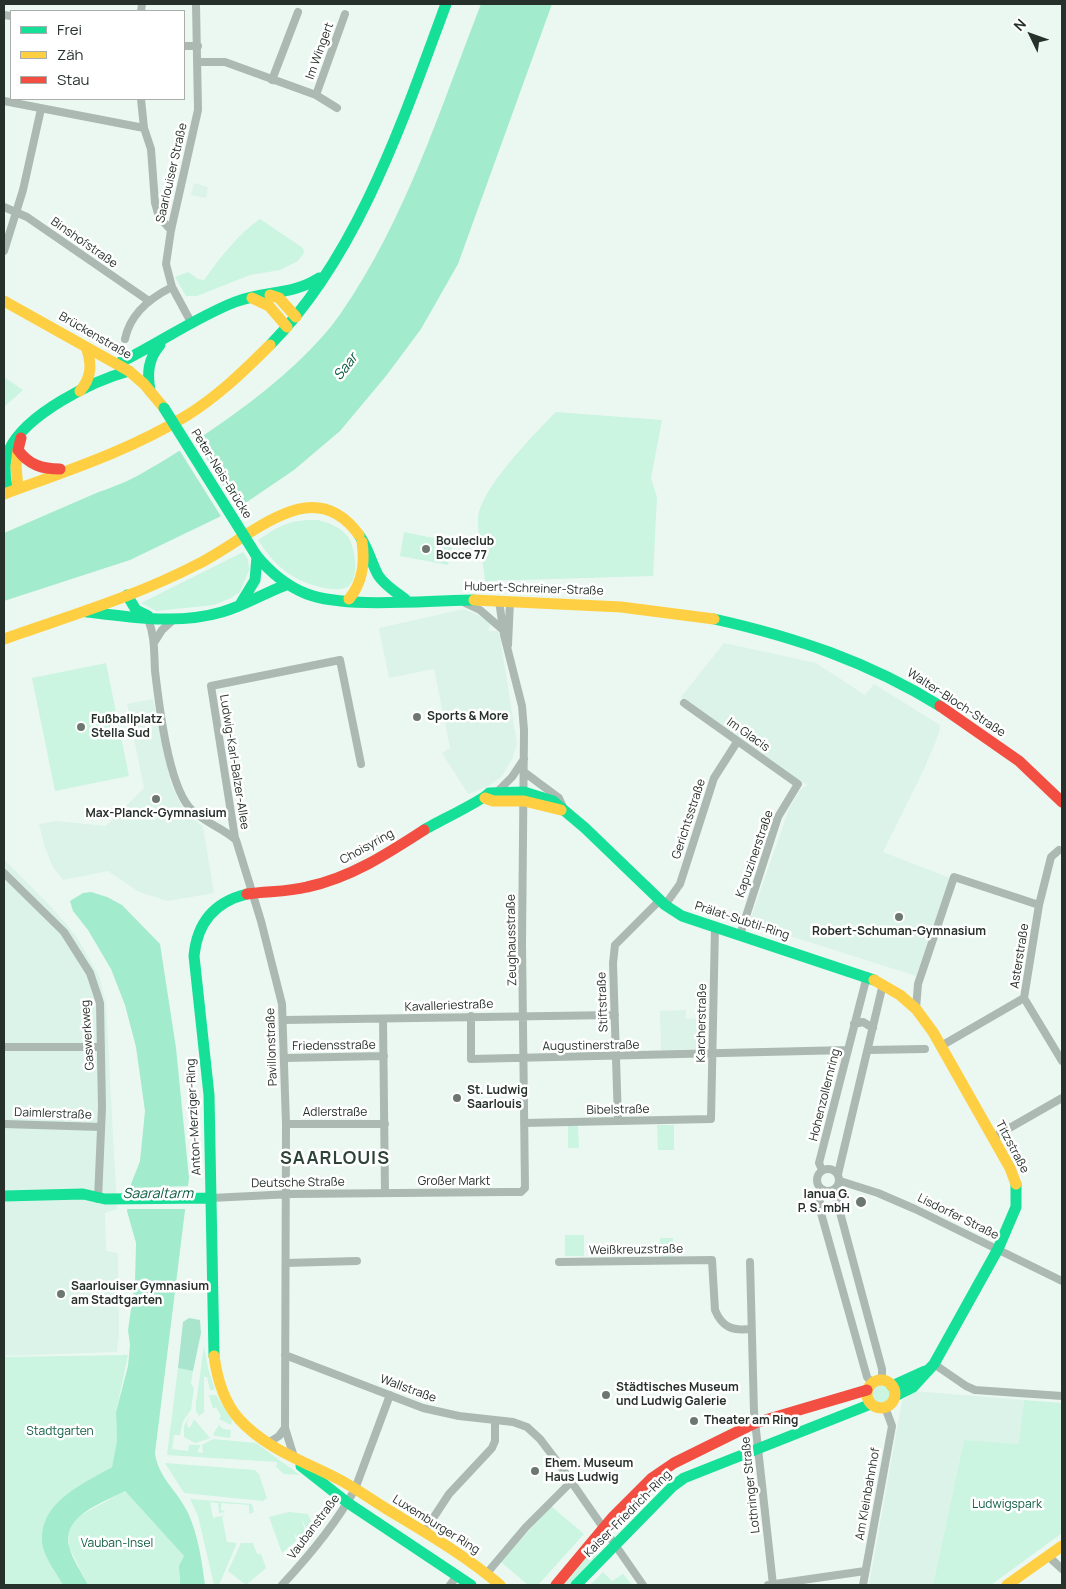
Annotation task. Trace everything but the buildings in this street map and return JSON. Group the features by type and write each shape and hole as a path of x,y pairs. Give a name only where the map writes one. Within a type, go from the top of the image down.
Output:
{"street":[{"name":"Saarlouiser Straße","path":"192,324 172,287 166,264 170,230 195,126 199,97 196,4"},
{"path":"10,491 149,437 187,416 230,384 263,354 288,327 327,272 362,210 395,138 446,4"},
{"path":"272,80 298,12"},
{"name":"Im Wingert","path":"316,95 346,14"},
{"path":"185,46 198,46"},
{"name":"Im Wingert","path":"199,62 225,62 316,95 337,108"},
{"path":"141,100 144,128 151,148 155,203 160,217 170,230"},
{"path":"4,101 144,128"},
{"path":"4,251 17,211 41,108"},
{"name":"Binshofstraße","path":"4,207 17,211 149,301"},
{"path":"117,364 163,341 223,307 250,298 299,291 327,272"},
{"path":"125,339 129,326 149,301 172,287"},
{"path":"270,295 279,298 296,316"},
{"path":"250,298 269,306 288,327"},
{"name":"Brückenstraße","path":"4,301 129,371 150,391 164,408"},
{"path":"150,391 149,364 154,351 163,341"},
{"path":"76,394 87,383 92,370 86,347"},
{"path":"10,491 6,463 10,450 24,432 42,416 76,394 110,377 129,371"},
{"name":"Peter-Neis-Brücke","path":"164,408 256,556"},
{"path":"10,491 18,450 24,432"},
{"path":"18,450 29,463 37,468 70,468"},
{"path":"4,639 127,595 199,564 282,514 305,508 324,509 338,514 359,533 371,555 378,575 395,593 405,599"},
{"path":"349,599 358,587 363,568 362,544 359,533"},
{"path":"238,606 252,589 256,580 256,556"},
{"name":"Hubert-Schreiner-Straße","path":"256,556 266,568 286,585 316,596 349,599 504,601 625,606 692,614 762,630 821,648"},
{"path":"83,611 152,619 173,620 197,617 238,606 286,585"},
{"path":"127,595 136,610 152,619"},
{"path":"453,600 480,610 503,630"},
{"name":"Zeughausstraße","path":"504,601 503,630 522,706 525,757 522,944 524,1123"},
{"name":"Zeughausstraße","path":"504,601 508,645"},
{"path":"152,619 157,691 180,794 199,816 234,838"},
{"path":"155,641 162,630 173,620"},
{"name":"Walter-Bloch-Straße","path":"821,648 884,674 955,716 1025,766 1062,802"},
{"name":"Ludwig-Karl-Balzer-Allee","path":"234,838 211,686 340,660 360,764"},
{"name":"Im Glacis","path":"684,703 798,784"},
{"name":"Gerichtsstraße","path":"662,902 680,884 714,778 737,742"},
{"path":"497,792 512,777 525,757"},
{"name":"Prälat-Subtil-Ring","path":"524,772 559,798 564,810 662,902 682,916 867,976 883,984 910,1003"},
{"name":"Kapuzinerstraße","path":"740,935 778,817 798,784"},
{"name":"Choisyring","path":"254,894 317,886 340,878 363,868 439,820 485,798 489,793 497,792 524,796 564,810"},
{"name":"Choisyring","path":"485,798 493,801 524,796"},
{"name":"Pavillonstraße","path":"234,838 254,894 273,965 284,1020 286,1124 284,1428 294,1459"},
{"name":"Asterstraße","path":"1059,850 1051,857 1039,906 1024,998 1062,1061"},
{"name":"Gaswerkweg","path":"4,873 64,932 90,973 100,1003 101,1127 98,1198"},
{"path":"910,1003 954,877 1039,906"},
{"name":"Anton-Merziger-Ring","path":"254,894 238,896 221,903 210,912 195,942 194,956 209,1095 206,1198 212,1340 216,1373 222,1393 239,1419 268,1443 294,1459 355,1489"},
{"name":"Stiftstraße","path":"618,1121 613,963 615,945 662,902"},
{"name":"Karcherstraße","path":"712,1119 715,927"},
{"name":"Hohenzollernring","path":"822,1170 819,1163 867,976"},
{"path":"883,984 839,1178 834,1190 883,1372 882,1387 890,1405 885,1407 871,1404 867,1398 882,1387 923,1372 934,1364 975,1390 1062,1396"},
{"path":"910,1003 918,984"},
{"path":"941,1046 1024,998"},
{"name":"Titzstraße","path":"910,1003 941,1046 1012,1172 1017,1187 1013,1215 998,1249 934,1364"},
{"name":"Kavalleriestraße","path":"284,1020 616,1015"},
{"name":"Augustinerstraße","path":"471,1016 471,1059 848,1050"},
{"path":"383,1019 385,1193"},
{"path":"854,1024 867,1022 873,1028"},
{"path":"4,1047 101,1047"},
{"path":"868,1050 925,1049"},
{"name":"Friedensstraße","path":"285,1058 384,1056"},
{"path":"992,1138 1062,1098"},
{"name":"Bibelstraße","path":"524,1123 712,1119"},
{"name":"Großer Markt","path":"385,1193 522,1191 526,1186 524,1123"},
{"name":"Daimlerstraße","path":"4,1124 101,1127"},
{"name":"Adlerstraße","path":"286,1124 385,1124"},
{"path":"839,1178 830,1168 822,1170 817,1181 822,1190 820,1206 867,1377 882,1387"},
{"name":"Lisdorfer Straße","path":"839,1178 898,1201 1062,1282"},
{"path":"822,1190 834,1190"},
{"name":"Deutsche Straße","path":"206,1198 286,1194 385,1193"},
{"path":"4,1196 83,1194 98,1198 117,1199 206,1198"},
{"path":"4,1203 82,1202 98,1198"},
{"name":"Weißkreuzstraße","path":"559,1262 713,1261 715,1310 718,1317 722,1324 731,1329 750,1329"},
{"path":"286,1263 357,1262"},
{"name":"Lothringer Straße","path":"750,1262 750,1329 755,1423 771,1584"},
{"name":"Wallstraße","path":"285,1355 390,1396 442,1413 513,1422 527,1427 540,1439 571,1482"},
{"name":"Kaiser-Friedrich-Ring","path":"556,1585 602,1529 652,1478 668,1467 755,1423 882,1387"},
{"name":"Vaubanstraße","path":"286,1584 348,1503 390,1396"},
{"name":"Kaiser-Friedrich-Ring","path":"576,1585 684,1478 871,1404"},
{"name":"Am Kleinbahnhof","path":"863,1585 892,1426 885,1407"},
{"path":"424,1532 449,1494 492,1448 495,1441 495,1420"},
{"path":"268,1443 279,1436 284,1428"},
{"name":"Anton-Merziger-Ring","path":"294,1459 310,1474 348,1503"},
{"path":"487,1573 526,1527 571,1482 642,1585"},
{"name":"Luxemburger Ring","path":"355,1489 487,1573 500,1585"},
{"path":"348,1503 454,1581 471,1585"},
{"path":"1007,1585 1062,1546"},
{"path":"1048,1556 1062,1569"},
{"path":"771,1584 866,1571"}],"shaded area":[{"path":"194,183 208,187 206,198 191,195"},
{"path":"464,609 491,623 488,631 498,631 517,744 512,759 502,776 487,787 468,794 442,753 450,748 434,669 389,678 379,628"},
{"path":"724,643 816,663 865,695 874,684 940,725 939,733 925,767 883,852 950,878 916,976 749,923 789,809 800,790 807,785 681,697"},
{"name":"Max-Planck-Gymnasium","path":"153,699 171,784 183,809 203,827 214,893 168,901 139,892 108,871 63,880 53,867 45,848 39,824 56,821 106,826 144,788 127,704"},
{"path":"4,859 54,910 76,936 99,976 106,1004 117,1209 105,1213 106,1251 118,1253 119,1334 117,1352 4,1356"},
{"path":"686,1010 686,1019 699,1018 699,1049 661,1050 660,1011"},
{"path":"189,1318 200,1320 201,1333 193,1371 178,1368 183,1322"},
{"path":"914,1391 1024,1400 1020,1444 964,1440 933,1585 869,1585 902,1401"}],"green space":[{"path":"260,219 303,248 304,253 298,261 280,270 250,275 197,296 186,296 175,277 188,272 198,279 204,280 237,239"},
{"path":"4,377 23,390 4,407"},
{"path":"556,412 662,420 651,478 657,497 653,576 485,581 478,528 480,508 487,494 509,463"},
{"path":"318,520 338,528 351,542 355,570 354,577 347,587 330,589 320,587 292,576 270,557 258,540 286,524"},
{"name":"Bouleclub Bocce 77","path":"404,532 453,542 448,565 400,556"},
{"path":"243,552 248,559 249,570 240,592 231,598 214,605 156,611 141,603"},
{"name":"Fußballplatz Stella Sud","path":"106,663 129,776 55,791 32,678"},
{"path":"657,1125 674,1125 674,1150 658,1150"},
{"path":"568,1126 578,1126 579,1148 568,1148"},
{"path":"565,1235 584,1235 584,1256 565,1256"},
{"path":"660,1238 673,1238 673,1257 661,1257"},
{"path":"204,1346 215,1390 210,1390 207,1377 204,1377 204,1412 199,1416 196,1411 196,1403"},
{"name":"Stadtgarten","path":"128,1355 116,1412 117,1441 112,1467 74,1489 63,1498 46,1519 42,1533 44,1553 63,1585 4,1585 4,1357"},
{"path":"178,1368 193,1371 191,1384 194,1388 191,1410 183,1421 180,1435 174,1435 172,1449 188,1451 189,1445 201,1445 197,1452 203,1453 202,1445 213,1439 256,1443 300,1475 284,1474 274,1465 277,1466 277,1462 167,1455"},
{"path":"881,1385 887,1388 890,1394 887,1400 881,1403 875,1400 872,1394 875,1388"},
{"path":"209,1395 216,1395 232,1420 231,1425 219,1419 221,1416 216,1407 213,1409"},
{"name":"Ludwigspark","path":"1024,1400 1062,1403 1062,1533 991,1585 933,1585 964,1440 1019,1444"},
{"path":"191,1414 187,1423 188,1428 194,1419 210,1438 195,1443 184,1437 184,1426"},
{"path":"219,1425 223,1429 231,1430 230,1438 213,1434"},
{"path":"165,1463 255,1470 259,1474 267,1498 263,1501 184,1493"},
{"name":"Vauban-Insel","path":"125,1491 184,1556 179,1575 180,1585 88,1585 69,1547 68,1534 74,1519"},
{"path":"190,1499 252,1504 254,1512 249,1514 249,1505 221,1503 221,1510 226,1512 219,1513 218,1503 210,1502 213,1518 226,1515 222,1517 227,1542 237,1543 219,1585 214,1585 198,1516"},
{"path":"551,1506 584,1534 538,1585 528,1585 501,1562"},
{"path":"289,1512 308,1514 313,1526 307,1530 301,1517 306,1533 298,1539 294,1533 296,1541 282,1553 269,1517"},
{"path":"241,1543 253,1543 257,1554 261,1554 266,1568 246,1585 228,1571"},
{"path":"593,1549 597,1557 571,1585 561,1585"},
{"path":"603,1572 612,1581 623,1574 632,1585 590,1585"}],"water":[{"name":"Saar","path":"481,4 552,4 458,264 421,329 386,376 340,431 294,470 238,508 130,560 4,601 4,533 128,480 165,460 221,424 276,382 323,336 341,313 385,240 420,163"},
{"name":"Saaraltarm","path":"91,892 107,897 122,905 160,944 176,1048 189,1178 155,1453 160,1470 188,1513 199,1548 205,1585 180,1585 179,1566 184,1556 125,1491 86,1511 72,1526 68,1535 70,1551 88,1585 63,1585 43,1548 42,1533 46,1519 53,1508 74,1489 112,1467 117,1441 116,1412 128,1366 130,1345 128,1330 135,1282 136,1243 127,1211 131,1184 140,1161 145,1111 136,1047 125,1005 111,969 88,930 73,911 70,901 83,893"}],"pier":[{"path":"194,438 239,510 222,518 178,448"},
{"path":"191,1186 188,1209 125,1209 128,1188"}],"traffic: fast":[{"path":"270,345 301,310 329,270 353,229 395,139 446,4"},
{"path":"117,364 220,308 257,296 299,287 319,278"},
{"path":"150,391 149,366 160,345"},
{"path":"8,492 5,471 7,455 18,437 30,424 61,401 79,391 97,382 129,371"},
{"path":"164,408 256,555"},
{"path":"359,535 381,579 405,599"},
{"path":"256,555 285,583 299,591 324,599 389,603 474,600"},
{"path":"241,603 255,580 257,557"},
{"path":"87,612 155,619 205,616 238,606 286,585"},
{"path":"127,595 136,610 148,616"},
{"path":"714,619 774,634 831,653 886,676 940,706"},
{"path":"424,830 478,801 489,793 524,792 553,801 585,828 665,905 682,916 874,980"},
{"path":"214,1356 209,1095 194,956 199,934 209,916 225,902 247,894"},
{"path":"895,1396 913,1387 934,1364 998,1249 1016,1207 1016,1184"},
{"path":"4,1196 83,1194 105,1199 211,1198"},
{"path":"892,1386 925,1371"},
{"path":"576,1585 673,1486 684,1478 871,1404"},
{"path":"301,1466 348,1503 471,1585"}],"traffic: slow":[{"path":"270,295 279,298 296,317"},
{"path":"252,298 269,306 287,327"},
{"path":"4,301 129,371 144,384 164,408"},
{"path":"4,494 97,460 142,440 186,416 219,392 270,345"},
{"path":"80,391 87,381 90,370 86,347"},
{"path":"18,450 16,466 18,488"},
{"path":"4,639 151,586 210,557 279,516 292,511 305,508 329,510 343,518 359,535"},
{"path":"349,599 354,593 362,572 362,542"},
{"path":"474,600 621,607 714,619"},
{"path":"485,798 493,801 524,801 561,810"},
{"path":"874,980 900,995 916,1009 933,1032 1010,1168 1016,1184"},
{"path":"214,1356 219,1381 229,1405 239,1419 261,1439 354,1488 474,1564 500,1585"},
{"path":"881,1380 891,1384 895,1394 891,1404 881,1408 871,1404 867,1394 871,1384 881,1380"},
{"path":"1007,1585 1062,1546"}],"traffic: jam":[{"path":"21,438 18,450 31,463 42,467 60,469"},
{"path":"940,706 1019,761 1062,802"},
{"path":"247,894 300,889 338,878 368,864 424,830"},
{"path":"556,1585 612,1518 652,1478 674,1463 755,1423 867,1390"}],"place":[{"name":"Bouleclub Bocce 77","path":"426,549"},
{"name":"Sports & More","path":"417,717"},
{"name":"Fußballplatz Stella Sud","path":"81,727"},
{"name":"Max-Planck-Gymnasium","path":"156,799"},
{"name":"Robert-Schuman-Gymnasium","path":"899,917"},
{"name":"St. Ludwig Saarlouis","path":"457,1098"},
{"name":"Ianua G. P. S. mbH","path":"861,1202"},
{"name":"Saarlouiser Gymnasium am Stadtgarten","path":"61,1294"},
{"name":"Städtisches Museum und Ludwig Galerie","path":"606,1395"},
{"name":"Theater am Ring","path":"694,1421"},
{"name":"Ehem. Museum Haus Ludwig","path":"535,1471"}],"district":[{"name":"SAARLOUIS","path":"335,1159"}]}
